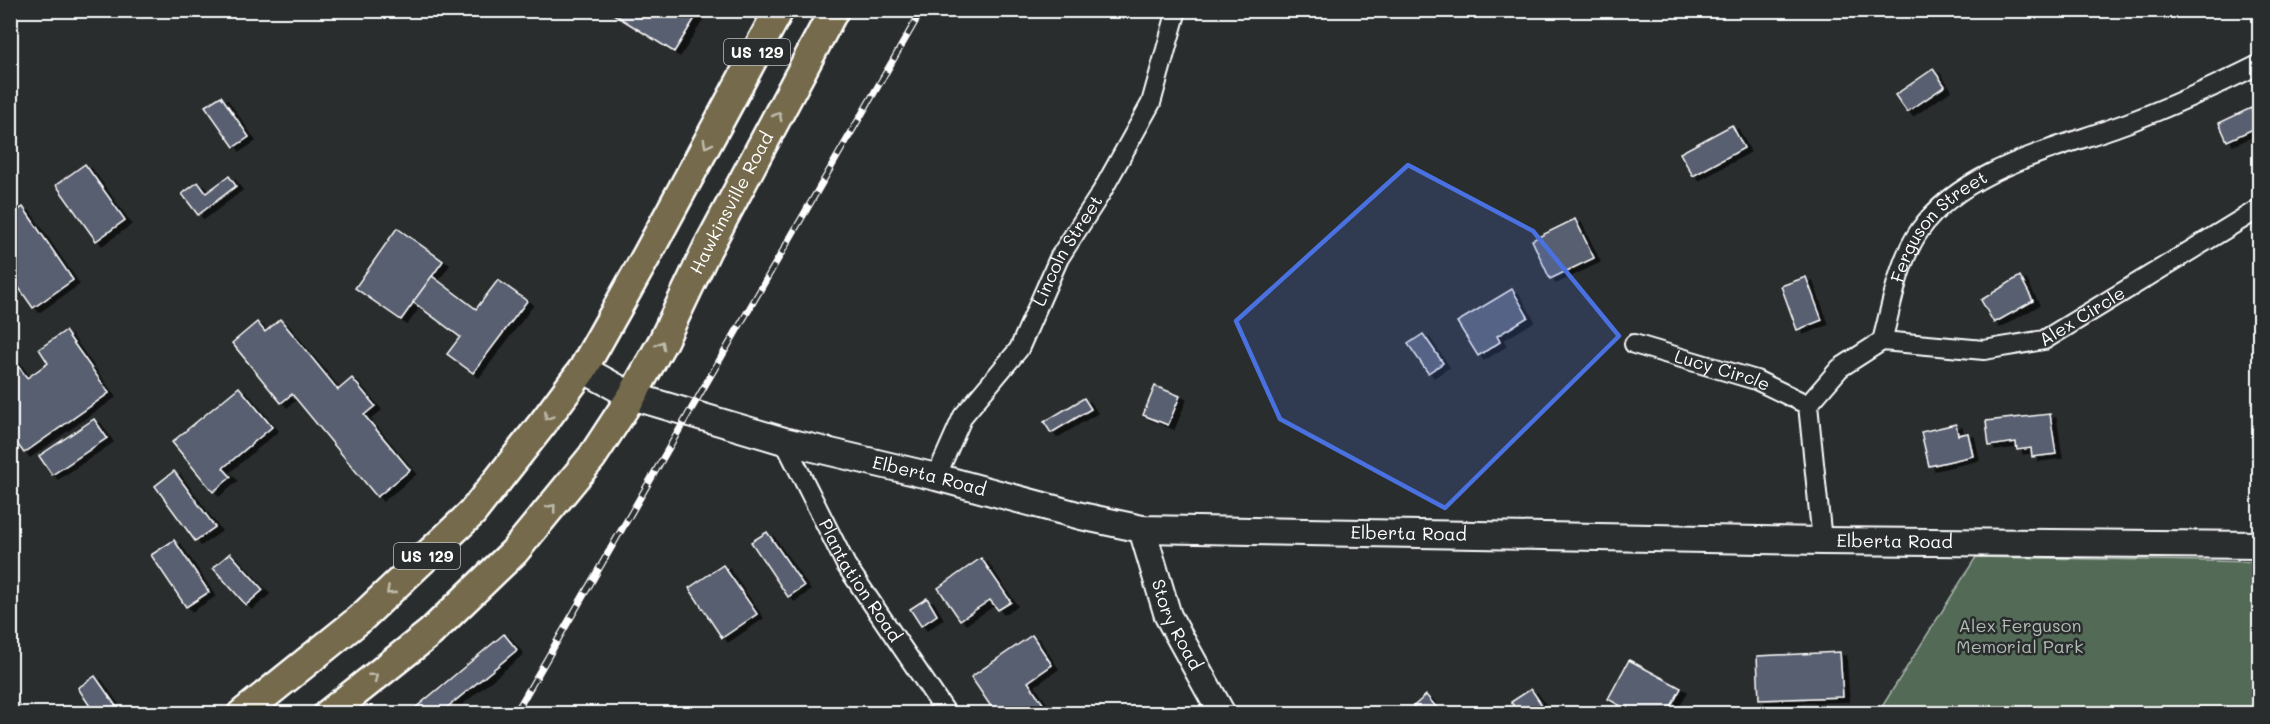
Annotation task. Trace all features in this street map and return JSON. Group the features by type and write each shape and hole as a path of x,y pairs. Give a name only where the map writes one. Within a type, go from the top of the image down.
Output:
{"main road":[{"name":"US 129","path":"242,714 360,619 472,513 583,369 647,255 778,10"},
{"name":"Hawkinsville Road","path":"632,396 663,341 707,249 834,10"},
{"name":"US 129","path":"328,714 430,633 514,552 592,457 632,396"}],"street":[{"name":"Lincoln Street","path":"936,477 963,416 1019,349 1059,258 1101,193 1151,103 1177,10"},
{"name":"Ferguson Street","path":"1882,341 1906,256 1920,230 1944,202 1979,180 2010,166 2190,98 2259,64"},
{"name":"Alex Circle","path":"1882,341 1984,350 2044,340 2259,208"},
{"path":"1822,541 1808,405 1840,369 1882,341"},
{"name":"Lucy Circle","path":"1634,344 1756,380 1808,405"},
{"name":"Elberta Road","path":"583,369 632,396 784,441 936,477 1081,516 1142,529 1822,541 2259,545"},
{"name":"Plantation Road","path":"784,441 846,565 946,714"},
{"name":"Story Road","path":"1142,529 1168,616 1222,714"}],"highlighted area":[{"path":"1408,165 1533,231 1619,336 1445,508 1280,419 1236,321"}],"green space":[{"name":"Alex Ferguson Memorial Park","path":"1976,557 2259,562 2259,713 1878,713"}],"building":[{"path":"607,10 700,10 674,52"},
{"path":"1933,69 1945,86 1907,112 1895,95"},
{"path":"221,96 249,137 234,147 205,106"},
{"path":"2251,108 2260,126 2227,141 2219,123"},
{"path":"1732,125 1744,148 1693,176 1680,153"},
{"path":"85,164 125,220 96,241 56,185"},
{"path":"229,176 236,186 198,215 182,194 198,182 206,193"},
{"path":"23,207 73,280 33,308 10,275 10,215"},
{"path":"1575,219 1594,258 1550,279 1532,240"},
{"path":"397,228 443,261 401,320 355,288"},
{"path":"432,276 476,309 498,280 527,301 473,373 447,354 460,337 413,302"},
{"path":"2020,276 2033,301 1994,323 1981,300"},
{"path":"1806,277 1822,320 1797,330 1781,286"},
{"path":"1512,289 1528,317 1497,336 1500,342 1478,356 1457,322"},
{"path":"280,319 338,390 352,378 375,406 364,415 410,470 377,497 292,394 281,403 232,343 257,322 265,332"},
{"path":"65,331 109,393 24,453 10,434 10,363 14,360 27,378 48,363 39,349"},
{"path":"1423,334 1443,363 1428,373 1408,344"},
{"path":"1155,386 1180,396 1168,425 1143,415"},
{"path":"239,387 272,427 223,468 231,477 213,492 172,442"},
{"path":"1084,398 1091,409 1051,433 1044,422"},
{"path":"2050,414 2056,454 2032,457 2031,448 2017,450 2016,442 1989,446 1986,421"},
{"path":"94,419 107,438 52,475 39,456"},
{"path":"1956,424 1958,435 1968,433 1973,456 1929,466 1921,432"},
{"path":"174,471 215,527 195,541 155,486"},
{"path":"767,532 804,586 788,597 751,542"},
{"path":"174,540 209,592 186,607 151,555"},
{"path":"230,553 263,590 246,605 213,568"},
{"path":"981,558 1011,602 998,610 990,600 960,620 938,588"},
{"path":"723,565 757,614 722,638 689,588"},
{"path":"927,598 937,615 921,626 910,609"},
{"path":"504,634 517,650 439,714 408,714"},
{"path":"1032,635 1052,665 1028,682 1050,714 996,714 971,677"},
{"path":"1840,652 1843,697 1759,700 1757,656"},
{"path":"1629,660 1681,688 1667,714 1635,714 1608,699"},
{"path":"95,676 120,712 117,714 95,714 78,688"},
{"path":"1531,689 1548,714 1519,714 1511,702"},
{"path":"1426,695 1442,714 1405,714"}],"railway":[{"path":"515,714 922,10"}]}
